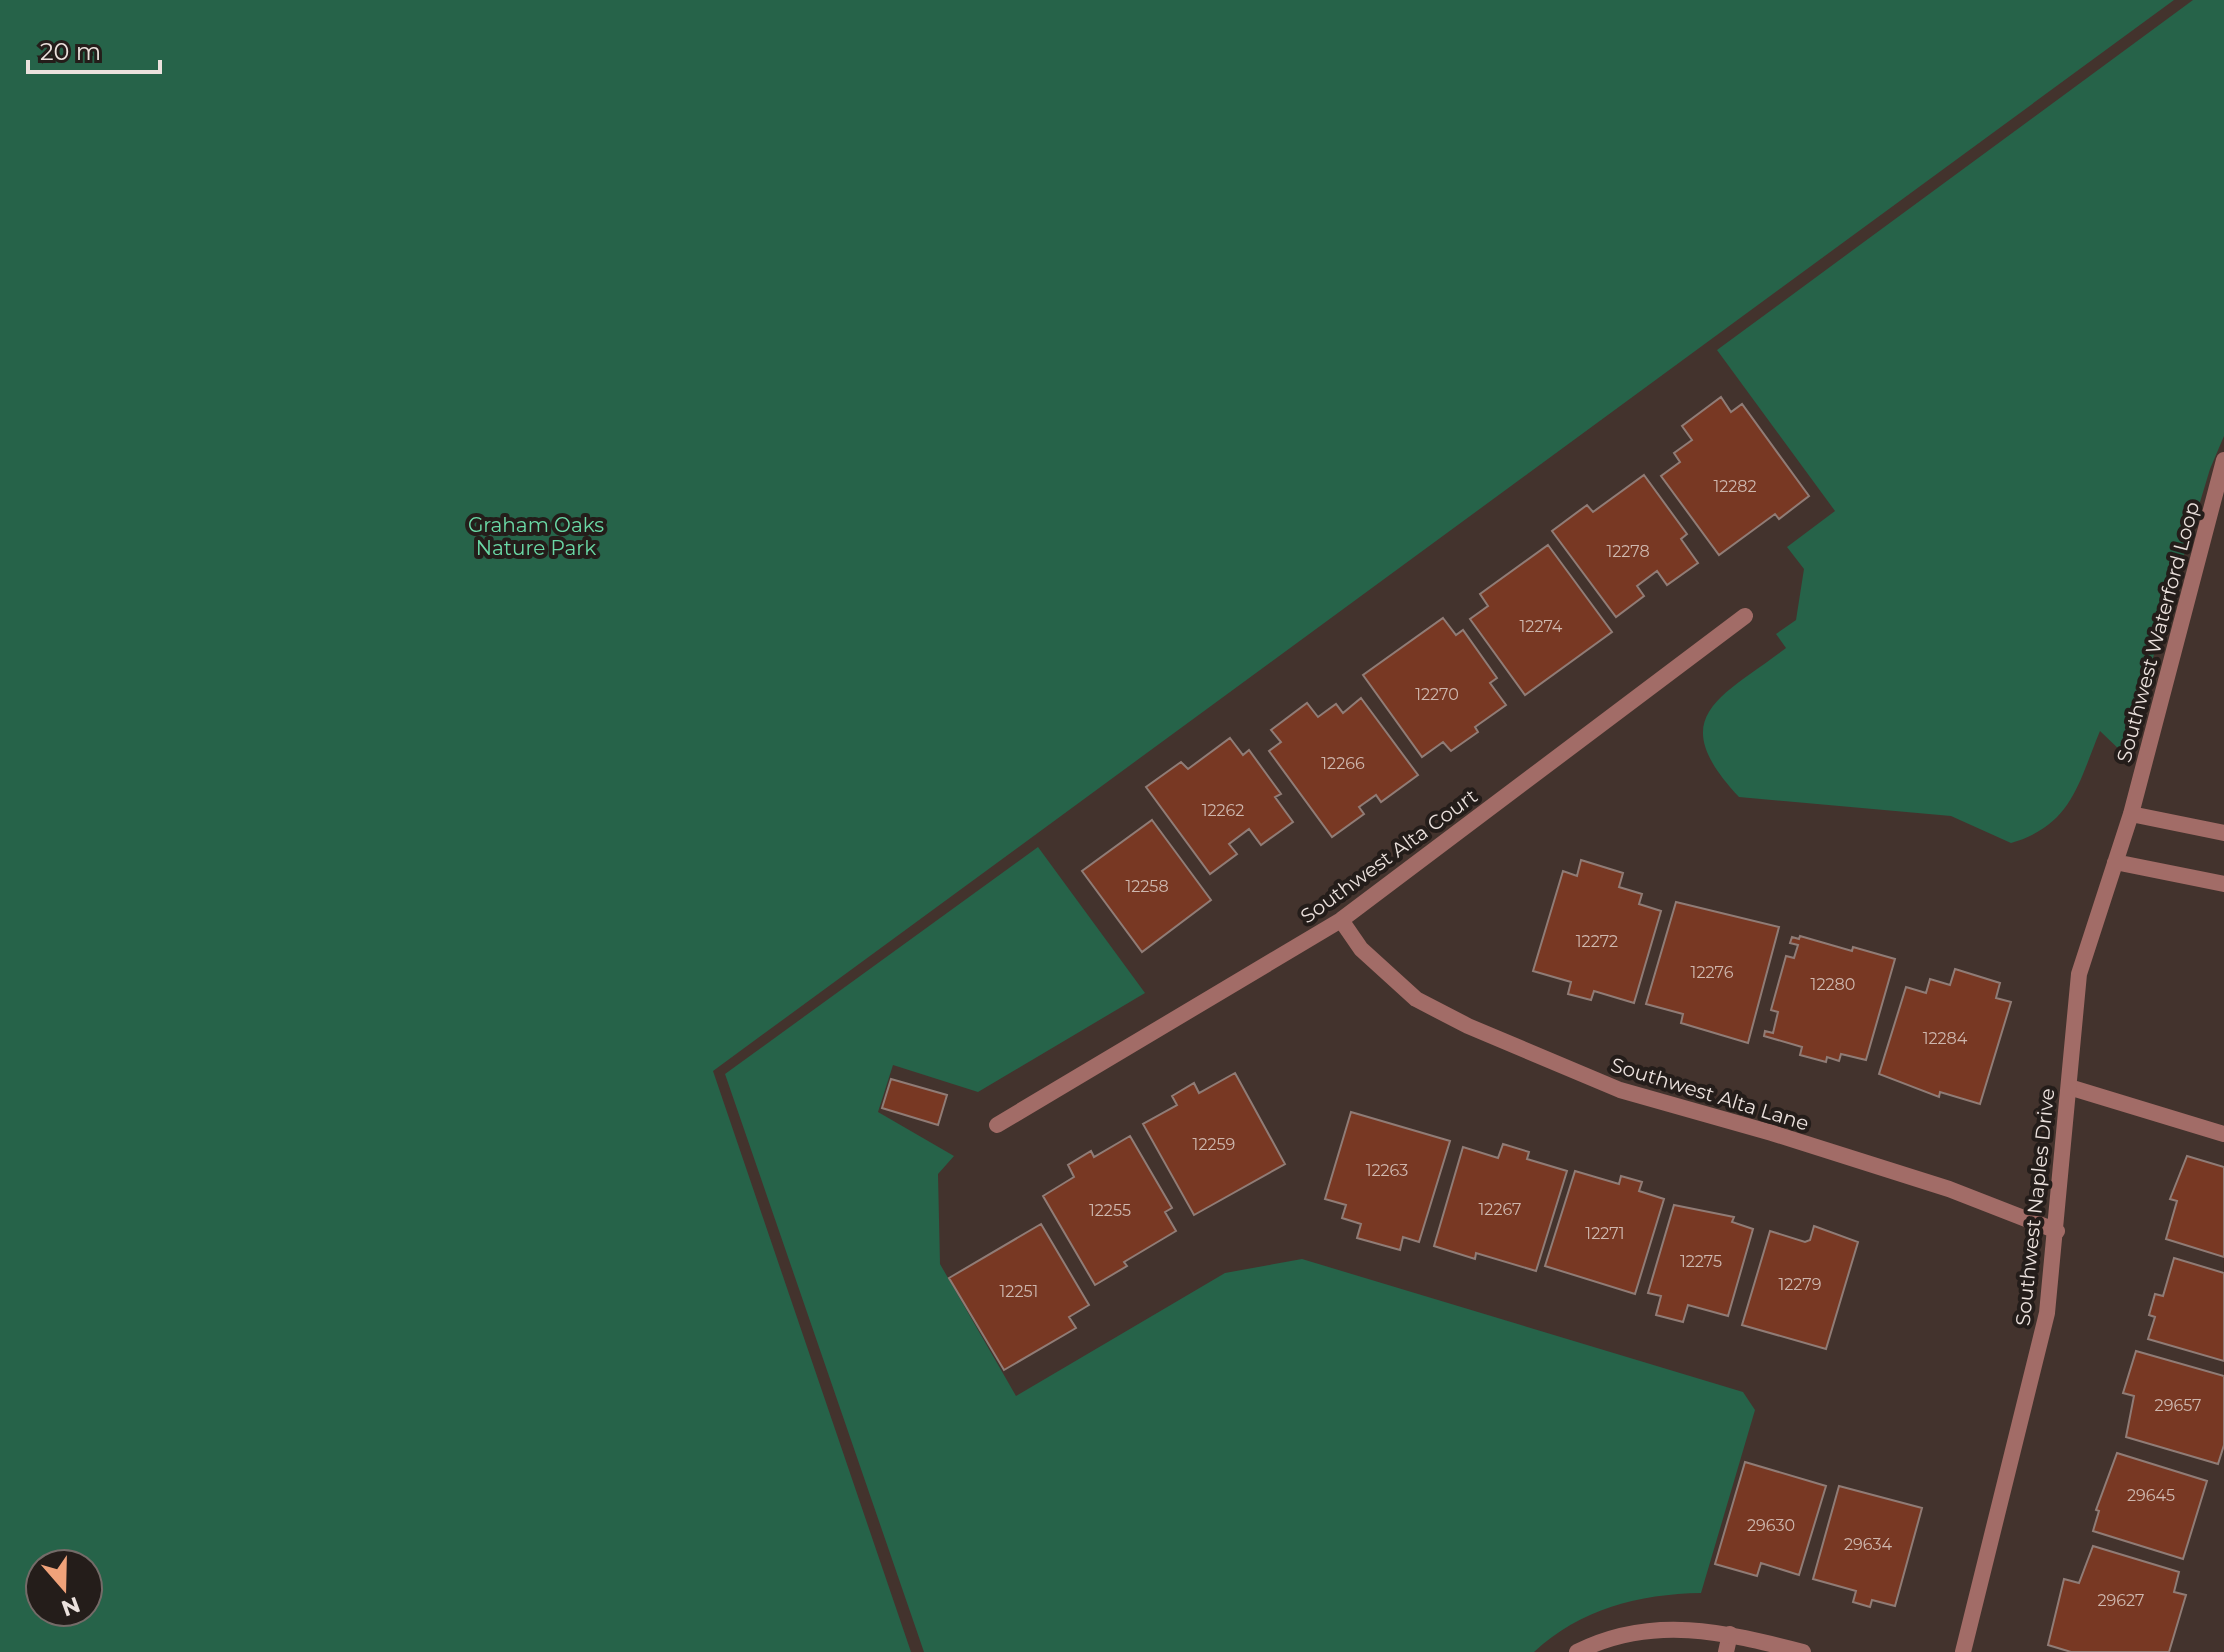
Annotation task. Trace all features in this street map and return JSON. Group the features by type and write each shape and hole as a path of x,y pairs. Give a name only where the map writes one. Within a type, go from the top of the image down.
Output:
{"street":[{"name":"Southwest Waterford Loop","path":"2131,814 2218,515 2224,460"},
{"name":"Southwest Alta Court","path":"997,1125 1341,920 1745,616"},
{"path":"2131,814 2224,833"},
{"name":"Southwest Naples Drive","path":"1963,1652 2047,1313 2079,974 2131,814"},
{"path":"2115,862 2224,884"},
{"name":"Southwest Alta Lane","path":"1341,920 1361,949 1416,999 1468,1026 1620,1090 1772,1133 1949,1189 2057,1231"},
{"path":"2069,1087 2224,1134"},
{"path":"1577,1652 1601,1640 1653,1628 1730,1634 1803,1652"},
{"path":"1726,1652 1730,1634"}],"green space":[{"name":"Graham Oaks Nature Park","path":"0,0 2174,0 713,1071 911,1652 0,1652"},
{"path":"2193,0 2224,0 2224,436 2210,469 2124,754 2100,731 2078,785 2060,814 2048,825 2011,843 1951,816 1739,797 1717,769 1705,747 1703,727 1710,711 1723,696 1786,648 1776,634 1796,620 1804,569 1787,547 1835,511 1717,350"},
{"path":"1038,847 1145,993 978,1092 893,1065 878,1112 954,1156 938,1174 940,1264 1016,1396 1225,1273 1302,1259 1743,1392 1755,1410 1701,1593 1655,1597 1612,1607 1571,1625 1534,1652 924,1652 725,1074"}],"building":[{"path":"1721,397 1731,412 1742,404 1809,496 1779,519 1775,514 1719,555 1661,476 1680,462 1674,453 1692,440 1682,426"},
{"path":"1644,475 1687,534 1681,539 1698,563 1667,585 1657,571 1637,586 1644,596 1616,617 1552,531 1587,505 1593,512"},
{"path":"1548,545 1612,632 1525,695 1470,619 1488,606 1480,594"},
{"path":"1443,618 1456,635 1463,630 1497,678 1490,683 1506,705 1475,727 1478,732 1451,751 1443,742 1422,757 1363,675"},
{"path":"1361,698 1418,775 1381,802 1376,795 1359,807 1364,814 1332,837 1269,751 1281,742 1271,730 1307,703 1318,717 1336,704 1343,713"},
{"path":"1230,738 1243,755 1249,750 1281,794 1275,797 1293,822 1261,845 1249,829 1229,844 1237,854 1210,874 1146,787 1181,762 1188,769"},
{"path":"1152,820 1211,900 1142,952 1082,871"},
{"path":"1581,860 1623,873 1619,887 1642,894 1639,904 1661,911 1634,1003 1594,991 1591,1000 1568,994 1571,982 1533,971 1563,871 1577,876"},
{"path":"1676,902 1779,927 1748,1043 1681,1023 1683,1014 1646,1004"},
{"path":"1800,936 1895,959 1866,1060 1841,1054 1839,1061 1827,1057 1826,1062 1800,1055 1802,1047 1764,1036 1765,1031 1773,1033 1778,1012 1771,1010 1786,956 1794,958 1798,945 1790,943 1792,937 1799,939"},
{"path":"1955,969 2000,983 1996,998 2011,1002 1980,1104 1940,1092 1939,1097 1879,1074 1906,987 1926,993 1930,979 1950,985"},
{"path":"1235,1073 1285,1164 1194,1215 1143,1124 1177,1105 1172,1096 1194,1083 1199,1093"},
{"path":"891,1079 947,1095 938,1125 882,1108"},
{"path":"1351,1112 1450,1141 1419,1242 1403,1237 1400,1250 1357,1238 1361,1224 1342,1218 1346,1205 1325,1199"},
{"path":"1130,1136 1172,1208 1165,1212 1176,1231 1124,1262 1127,1266 1095,1285 1043,1196 1074,1177 1068,1165 1091,1151 1094,1157"},
{"path":"1503,1144 1529,1152 1527,1159 1567,1171 1536,1271 1476,1253 1475,1259 1434,1246 1463,1147 1498,1158"},
{"path":"2187,1156 2224,1167 2224,1257 2166,1239 2177,1201 2170,1199"},
{"path":"1575,1171 1619,1184 1621,1176 1642,1182 1639,1191 1664,1199 1635,1294 1545,1266"},
{"path":"1674,1205 1734,1217 1732,1222 1753,1229 1728,1316 1688,1305 1683,1322 1656,1315 1661,1296 1648,1293"},
{"path":"1041,1224 1089,1305 1069,1317 1076,1328 1004,1370 949,1278"},
{"path":"1814,1226 1858,1242 1826,1349 1742,1325 1770,1231 1805,1242 1810,1240"},
{"path":"2174,1258 2224,1273 2224,1361 2148,1339 2155,1317 2149,1315 2155,1294 2163,1296"},
{"path":"2136,1351 2224,1376 2224,1445 2218,1464 2126,1437 2134,1396 2123,1393"},
{"path":"2117,1453 2207,1481 2183,1559 2093,1531 2099,1511 2096,1510"},
{"path":"1745,1462 1826,1486 1799,1575 1761,1563 1757,1576 1715,1564"},
{"path":"1839,1486 1922,1508 1895,1606 1872,1600 1870,1607 1853,1602 1856,1591 1813,1579"},
{"path":"2093,1546 2179,1572 2174,1592 2186,1595 2169,1652 2071,1652 2048,1645 2064,1579 2079,1583"}]}
